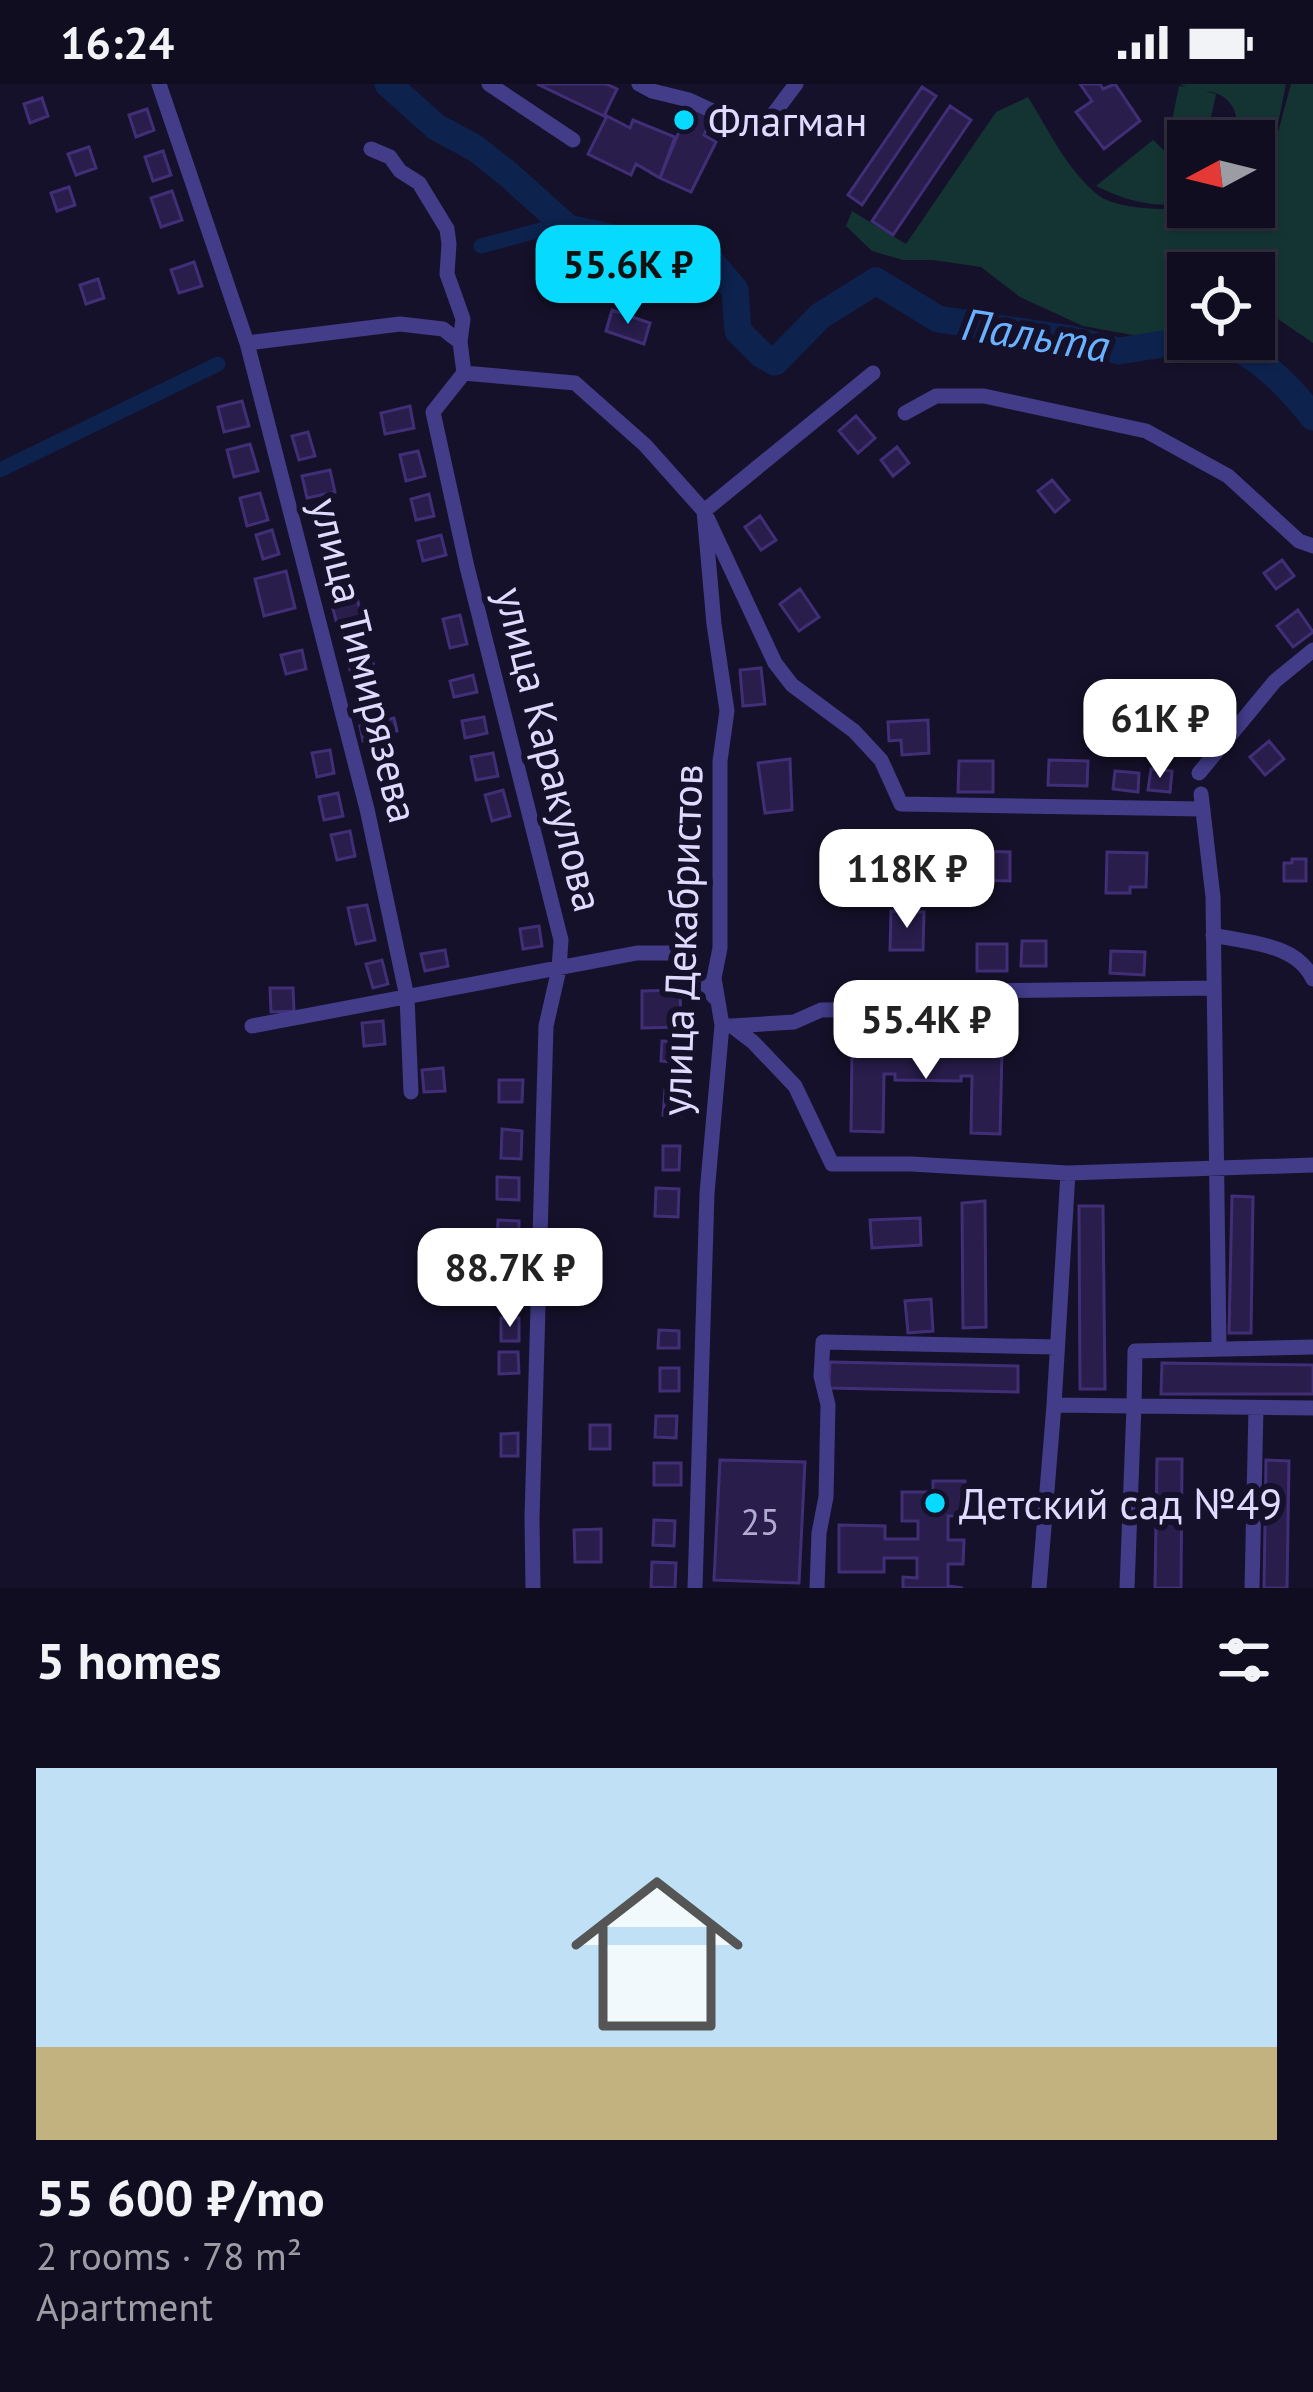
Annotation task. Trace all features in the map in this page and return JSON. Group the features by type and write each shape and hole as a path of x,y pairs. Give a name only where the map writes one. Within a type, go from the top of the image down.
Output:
{"street":[{"name":"улица Тимирязева","path":"159,84 247,343 368,809 407,997 411,1092"},
{"path":"489,84 573,140"},
{"path":"639,84 751,129 769,120 796,84"},
{"path":"371,149 390,158 419,183 447,229 448,274 463,319 464,373 575,382 645,445 704,511 775,663 793,685 854,731 881,760 902,805 1202,801 1213,897 1220,1348"},
{"path":"247,343 400,324 442,329 460,342"},
{"name":"улица Каракулова","path":"464,373 433,412 561,940 547,1026 533,1588"},
{"path":"704,511 873,373"},
{"path":"905,413 936,396 984,396 1146,431 1228,476 1299,541 1313,546"},
{"name":"улица Декабристов","path":"695,1588 707,1193 727,1025 714,978 720,948 721,761 728,711 704,511"},
{"path":"1199,773 1275,681 1313,650"},
{"path":"1214,935 1287,951 1308,968 1313,979"},
{"path":"253,1026 637,953 675,953 717,1001"},
{"path":"727,1025 794,1022 821,1010 898,1009 980,991 1214,988"},
{"path":"727,1025 753,1042 795,1086 832,1164 1068,1173 1313,1165"},
{"path":"1039,1588 1068,1173"},
{"path":"817,1588 826,1497 828,1405 821,1376 823,1342 1057,1347"},
{"path":"1127,1588 1135,1351 1313,1347"},
{"path":"1054,1405 1313,1408"},
{"path":"1252,1588 1256,1408"}],"green space":[{"path":"1180,84 1286,84 1275,135 1275,120 1237,120 1229,101 1222,96 1214,93 1205,91 1216,94 1210,120 1172,120 1179,86 1186,87"},
{"path":"1291,84 1313,84 1313,343 1275,318 1275,252 1167,252 1167,335 1144,337 1083,326 1020,297 981,267 903,260 872,251 846,226 852,211 906,244 996,112 1028,97 1059,149 1098,195 1129,206 1167,208 1167,228 1275,228 1275,144"},
{"path":"1153,140 1167,153 1167,205 1140,202 1096,186"}],"building":[{"path":"537,84 606,84 617,89 604,116"},
{"path":"1080,84 1100,84 1103,89 1115,84 1140,121 1104,149 1076,112 1092,101"},
{"path":"922,87 936,96 862,205 848,195"},
{"path":"42,98 48,116 30,123 24,104"},
{"path":"690,105 712,116 704,135 716,142 691,192 660,178"},
{"path":"950,106 971,120 893,235 872,221"},
{"path":"147,109 154,130 136,137 129,115"},
{"path":"607,116 630,128 633,120 675,137 660,178 636,164 631,175 588,154"},
{"path":"89,147 96,168 76,175 68,154"},
{"path":"163,151 171,175 153,181 145,157"},
{"path":"69,187 75,205 57,211 51,193"},
{"path":"172,191 182,220 161,227 151,198"},
{"path":"194,262 202,286 179,293 171,270"},
{"path":"98,279 104,298 86,304 80,285"},
{"path":"612,310 650,323 644,344 606,331"},
{"path":"242,401 249,426 224,432 218,407"},
{"path":"410,406 414,428 385,434 381,413"},
{"path":"856,416 875,438 858,453 839,431"},
{"path":"308,432 315,456 299,460 292,436"},
{"path":"250,444 258,471 234,477 227,450"},
{"path":"897,447 909,463 893,476 881,460"},
{"path":"418,451 425,476 406,481 400,455"},
{"path":"330,470 335,492 307,498 302,476"},
{"path":"1052,480 1069,500 1055,512 1038,491"},
{"path":"260,493 268,520 247,526 240,498"},
{"path":"429,494 434,516 416,520 411,499"},
{"path":"760,516 776,540 761,550 745,527"},
{"path":"272,530 279,554 263,559 256,535"},
{"path":"441,535 446,555 423,561 418,541"},
{"path":"344,551 350,578 330,583 323,556"},
{"path":"1282,560 1294,576 1276,589 1264,573"},
{"path":"286,571 295,608 264,616 255,579"},
{"path":"800,589 819,617 799,631 780,604"},
{"path":"357,598 364,625 339,632 332,605"},
{"path":"1298,610 1313,632 1293,647 1277,626"},
{"path":"460,615 467,644 450,648 443,619"},
{"path":"302,650 306,669 286,674 281,655"},
{"path":"371,653 375,672 352,678 347,658"},
{"path":"761,668 765,704 743,706 740,670"},
{"path":"473,675 477,692 454,697 450,681"},
{"path":"484,717 487,733 465,738 462,721"},
{"path":"394,718 397,731 389,733 392,743 370,748 368,740 363,741 360,726"},
{"path":"928,720 929,753 902,755 901,740 889,741 888,722"},
{"path":"1269,741 1284,759 1265,775 1250,757"},
{"path":"330,750 334,773 317,777 312,753"},
{"path":"493,753 498,776 476,780 471,757"},
{"path":"790,759 792,810 765,813 758,763"},
{"path":"1049,760 1088,761 1087,786 1048,785"},
{"path":"959,761 993,761 993,792 958,792"},
{"path":"393,762 401,799 384,803 376,766"},
{"path":"1151,769 1172,771 1170,792 1148,790"},
{"path":"1115,771 1139,773 1138,792 1113,789"},
{"path":"503,790 510,816 492,821 485,795"},
{"path":"338,793 343,816 324,820 319,797"},
{"path":"350,831 355,856 337,860 331,835"},
{"path":"846,848 850,882 826,884 823,850"},
{"path":"973,851 1010,852 1010,881 972,880"},
{"path":"1107,852 1147,853 1146,887 1106,893"},
{"path":"1306,859 1306,881 1284,881 1284,863"},
{"path":"367,905 375,940 356,944 348,908"},
{"path":"891,911 924,912 923,950 890,950"},
{"path":"539,926 542,946 523,949 520,929"},
{"path":"1022,941 1046,941 1046,966 1021,966"},
{"path":"977,944 1007,944 1007,971 977,971"},
{"path":"445,950 448,966 425,971 421,954"},
{"path":"1111,951 1145,952 1144,975 1110,973"},
{"path":"382,960 388,984 373,988 366,964"},
{"path":"270,988 293,988 294,1011 271,1012"},
{"path":"680,990 681,1027 642,1028 642,991"},
{"path":"383,1021 385,1044 364,1046 362,1023"},
{"path":"662,1041 682,1042 681,1063 661,1061"},
{"path":"852,1049 1002,1051 1000,1134 971,1133 972,1076 961,1076 961,1081 895,1080 895,1074 884,1074 883,1132 851,1131"},
{"path":"443,1068 445,1091 424,1092 422,1070"},
{"path":"499,1080 523,1080 522,1102 499,1102"},
{"path":"665,1090 682,1091 681,1116 663,1115"},
{"path":"502,1129 522,1131 521,1159 501,1158"},
{"path":"663,1146 680,1146 679,1170 663,1170"},
{"path":"497,1177 519,1178 519,1200 497,1199"},
{"path":"656,1188 679,1189 678,1217 655,1216"},
{"path":"1232,1196 1253,1197 1251,1333 1229,1333"},
{"path":"985,1201 986,1327 963,1328 962,1203"},
{"path":"1079,1206 1103,1206 1105,1389 1080,1389"},
{"path":"920,1218 921,1245 872,1248 870,1220"},
{"path":"498,1220 519,1221 519,1245 497,1244"},
{"path":"500,1272 518,1272 517,1298 499,1298"},
{"path":"931,1299 933,1331 908,1333 905,1301"},
{"path":"501,1318 519,1318 519,1341 501,1341"},
{"path":"659,1330 679,1331 679,1348 658,1348"},
{"path":"499,1352 518,1352 519,1373 499,1374"},
{"path":"830,1362 1018,1366 1018,1392 829,1388"},
{"path":"1162,1363 1313,1365 1313,1394 1161,1394"},
{"path":"660,1368 679,1368 679,1391 660,1391"},
{"path":"656,1416 677,1416 676,1438 655,1437"},
{"path":"590,1425 610,1425 610,1449 590,1449"},
{"path":"518,1433 518,1456 501,1456 501,1434"},
{"path":"1157,1459 1182,1459 1181,1588 1155,1588"},
{"path":"720,1460 805,1462 799,1583 714,1580"},
{"path":"1266,1460 1289,1461 1287,1588 1264,1588"},
{"path":"654,1463 681,1463 681,1485 654,1485"},
{"path":"933,1481 965,1481 965,1516 948,1516 948,1540 964,1540 963,1564 948,1564 948,1586 963,1588 903,1588 903,1577 917,1578 917,1558 884,1558 884,1572 839,1572 839,1525 885,1526 885,1539 918,1539 918,1521 902,1521 902,1492 933,1492"},
{"path":"654,1520 675,1521 674,1546 653,1545"},
{"path":"601,1529 601,1562 575,1562 574,1530"},
{"path":"652,1562 676,1563 675,1588 651,1587"}],"waterway":[{"name":"Пальта","path":"388,84 436,127 475,148 508,174 568,228 713,264 735,290 738,331 775,362 820,316 876,281 938,319 1119,351 1167,343"},
{"path":"481,246 544,229 568,228"},
{"name":"Пальта","path":"1256,360 1313,417"},
{"path":"0,470 218,364"}],"place":[{"name":"Флагман","path":"684,120"},
{"name":"Детский сад №49","path":"935,1503"}]}
